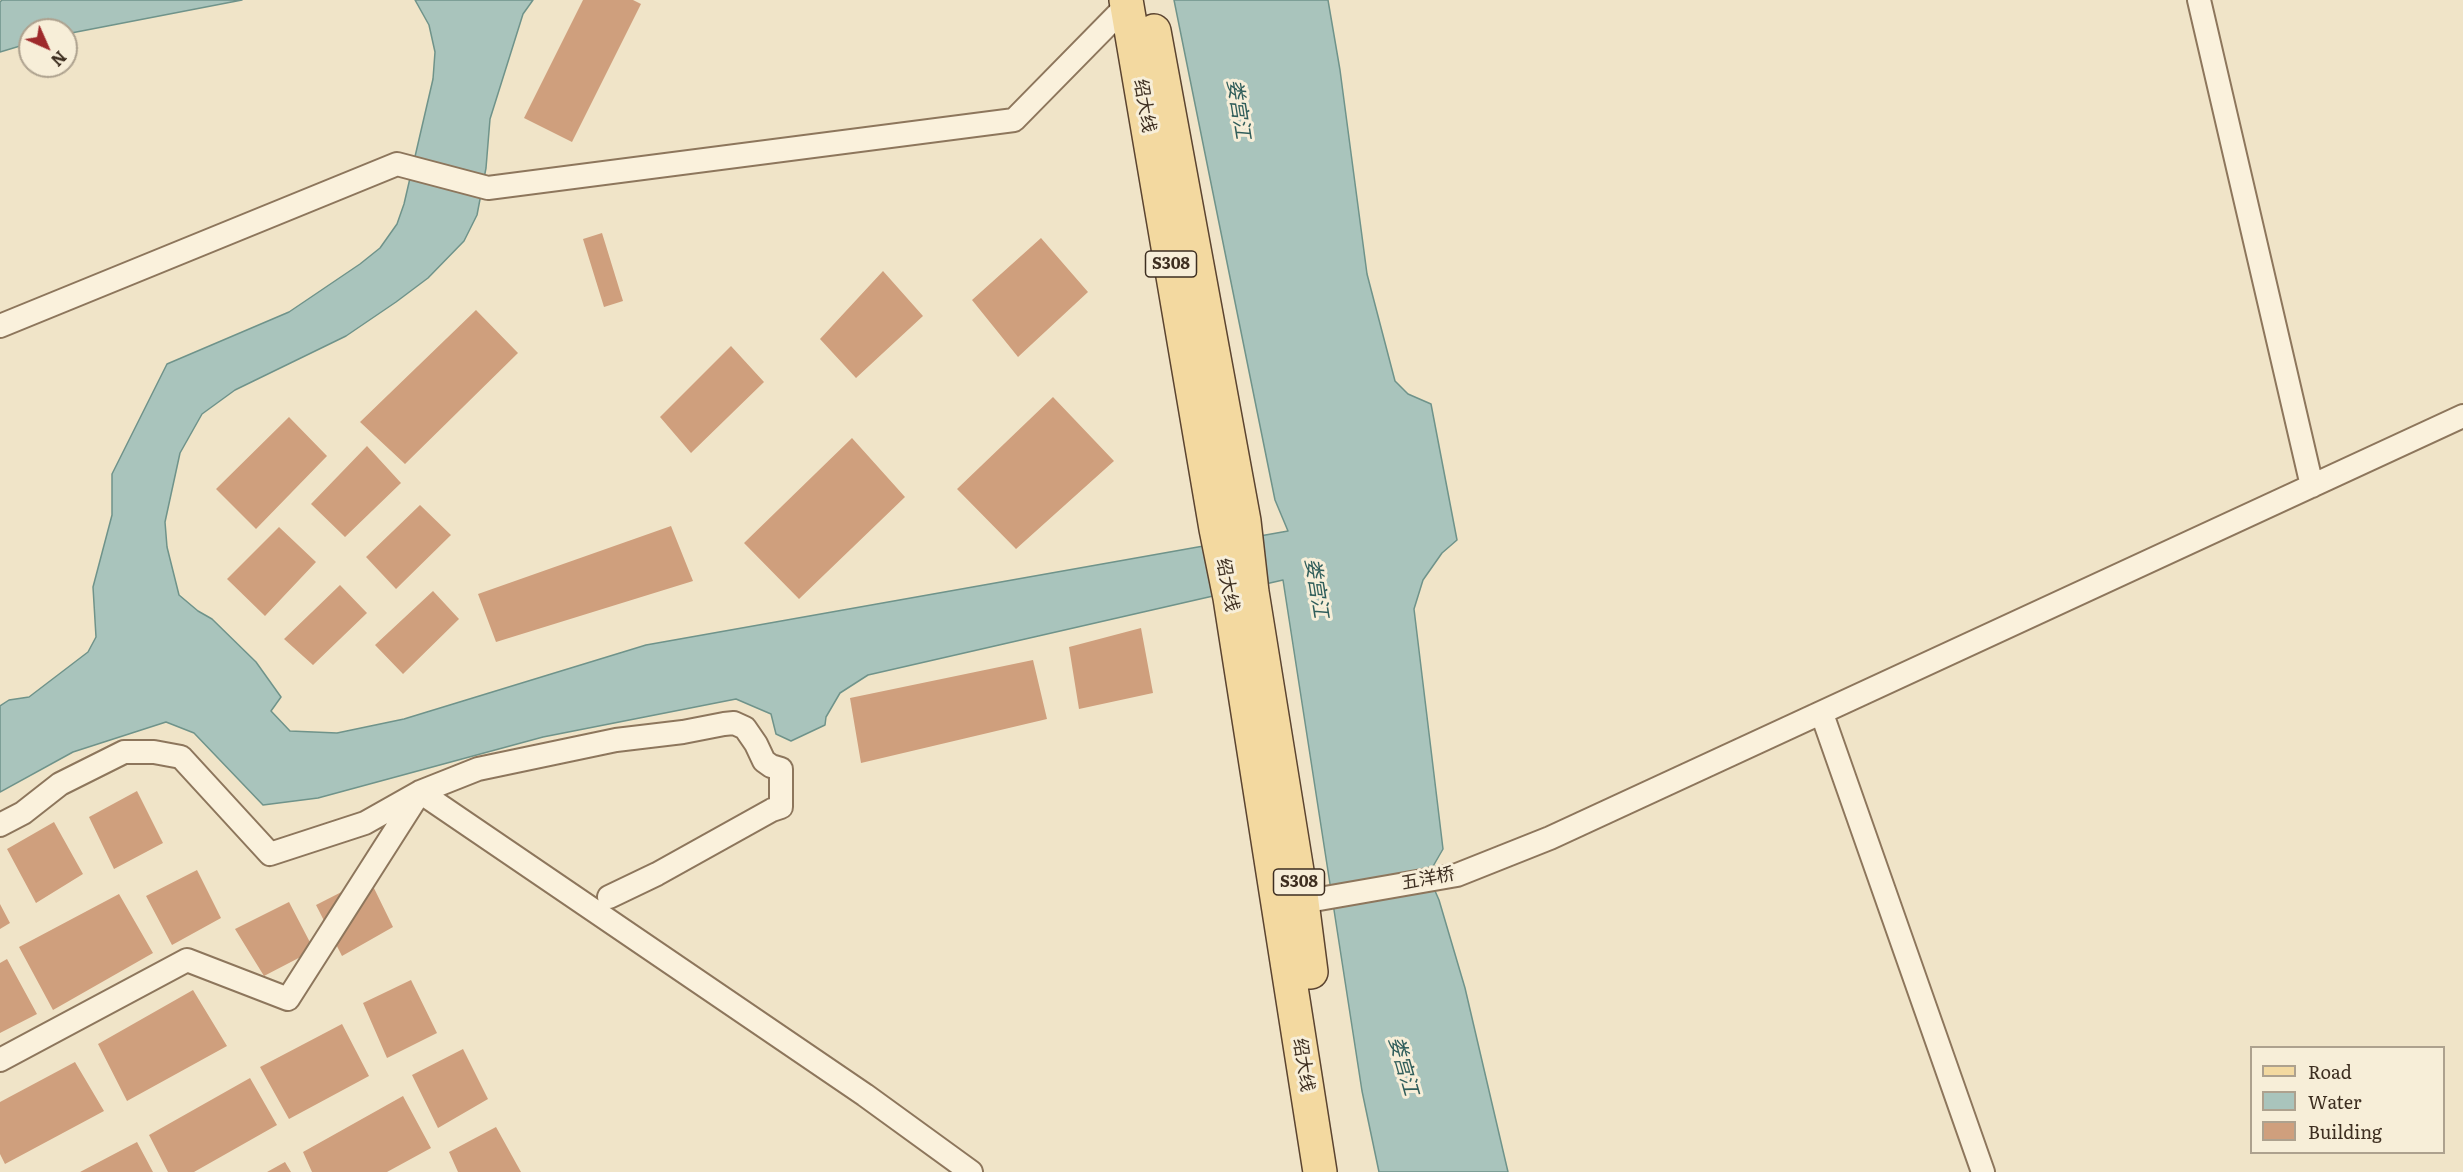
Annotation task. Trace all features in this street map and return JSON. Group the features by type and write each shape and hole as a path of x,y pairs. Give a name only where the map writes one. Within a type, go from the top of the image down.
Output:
{"main road":[{"name":"绍大线","path":"1134,2 1230,525 1320,1172"},
{"name":"绍大线","path":"1241,595 1302,902 1336,1172"}],"street":[{"path":"2199,0 2312,486"},
{"path":"0,326 398,164 488,188 1014,120 1134,2"},
{"name":"五洋桥","path":"1302,902 1457,875 1550,838 2463,416"},
{"path":"1822,714 1983,1172"},
{"path":"0,825 23,813 60,784 124,752 154,752 181,757 270,854 365,823 420,792 478,769 616,740 734,723 744,728 756,744 764,761 781,769 781,807 657,874 609,897"},
{"path":"0,1060 187,960 288,999 420,792"},
{"path":"420,792 866,1095 971,1172"}],"water":[{"path":"2,0 242,0 78,32 78,18 18,18 18,47 0,52 0,2"},
{"name":"娄宫江","path":"415,0 533,0 523,14 490,119 486,168 477,215 464,241 428,278 396,302 346,336 235,390 202,414 180,453 165,522 167,547 179,595 212,619 256,662 281,697 271,711 290,731 337,733 404,719 646,645 1288,531 1275,500 1174,0 1328,0 1340,70 1367,274 1395,381 1408,394 1431,404 1457,540 1442,553 1423,580 1414,609 1443,849 1428,875 1439,900 1465,988 1508,1172 1379,1172 1362,1091 1283,580 868,675 840,693 826,717 825,725 791,741 776,734 771,714 736,699 543,737 318,798 263,805 194,733 166,722 73,752 0,792 0,706 9,700 29,697 88,652 96,637 93,587 112,515 112,474 167,364 289,312 380,248 397,224 404,204 433,79 435,52 429,25"}],"building":[{"path":"583,0 633,0 641,4 572,142 524,118"},
{"path":"602,233 623,301 604,307 583,239"},
{"path":"1041,238 1088,292 1018,357 972,300"},
{"path":"883,271 923,316 856,378 820,339"},
{"path":"476,310 518,353 405,464 360,422"},
{"path":"731,346 764,382 691,453 660,417"},
{"path":"1053,397 1114,461 1016,549 957,489"},
{"path":"289,417 327,456 256,529 216,489"},
{"path":"852,438 905,497 799,599 744,543"},
{"path":"367,446 401,483 345,537 311,504"},
{"path":"420,505 451,535 396,589 366,557"},
{"path":"671,526 693,581 496,642 478,594"},
{"path":"279,527 316,562 265,616 227,579"},
{"path":"340,585 367,613 313,665 284,639"},
{"path":"433,591 459,619 403,674 375,645"},
{"path":"1141,628 1153,693 1079,709 1069,647"},
{"path":"1033,660 1047,719 861,763 850,698"},
{"path":"137,791 163,843 114,869 89,817"},
{"path":"54,822 83,874 36,903 7,849"},
{"path":"197,870 221,918 172,945 146,896"},
{"path":"369,878 393,927 342,956 316,905"},
{"path":"119,894 153,953 53,1010 19,947"},
{"path":"289,902 314,950 264,976 235,929"},
{"path":"0,904 10,923 0,929"},
{"path":"7,959 37,1014 0,1033 0,963"},
{"path":"411,980 437,1033 387,1058 363,1003"},
{"path":"193,990 227,1046 127,1101 98,1044"},
{"path":"342,1024 369,1076 289,1119 260,1067"},
{"path":"463,1049 488,1099 438,1128 412,1075"},
{"path":"75,1062 104,1111 5,1164 0,1154 0,1102"},
{"path":"250,1078 277,1125 194,1172 168,1172 149,1135"},
{"path":"403,1096 431,1148 387,1172 312,1172 303,1152"},
{"path":"496,1127 521,1172 458,1172 449,1152"},
{"path":"137,1142 153,1172 80,1172"},
{"path":"285,1162 291,1172 267,1172"}]}
